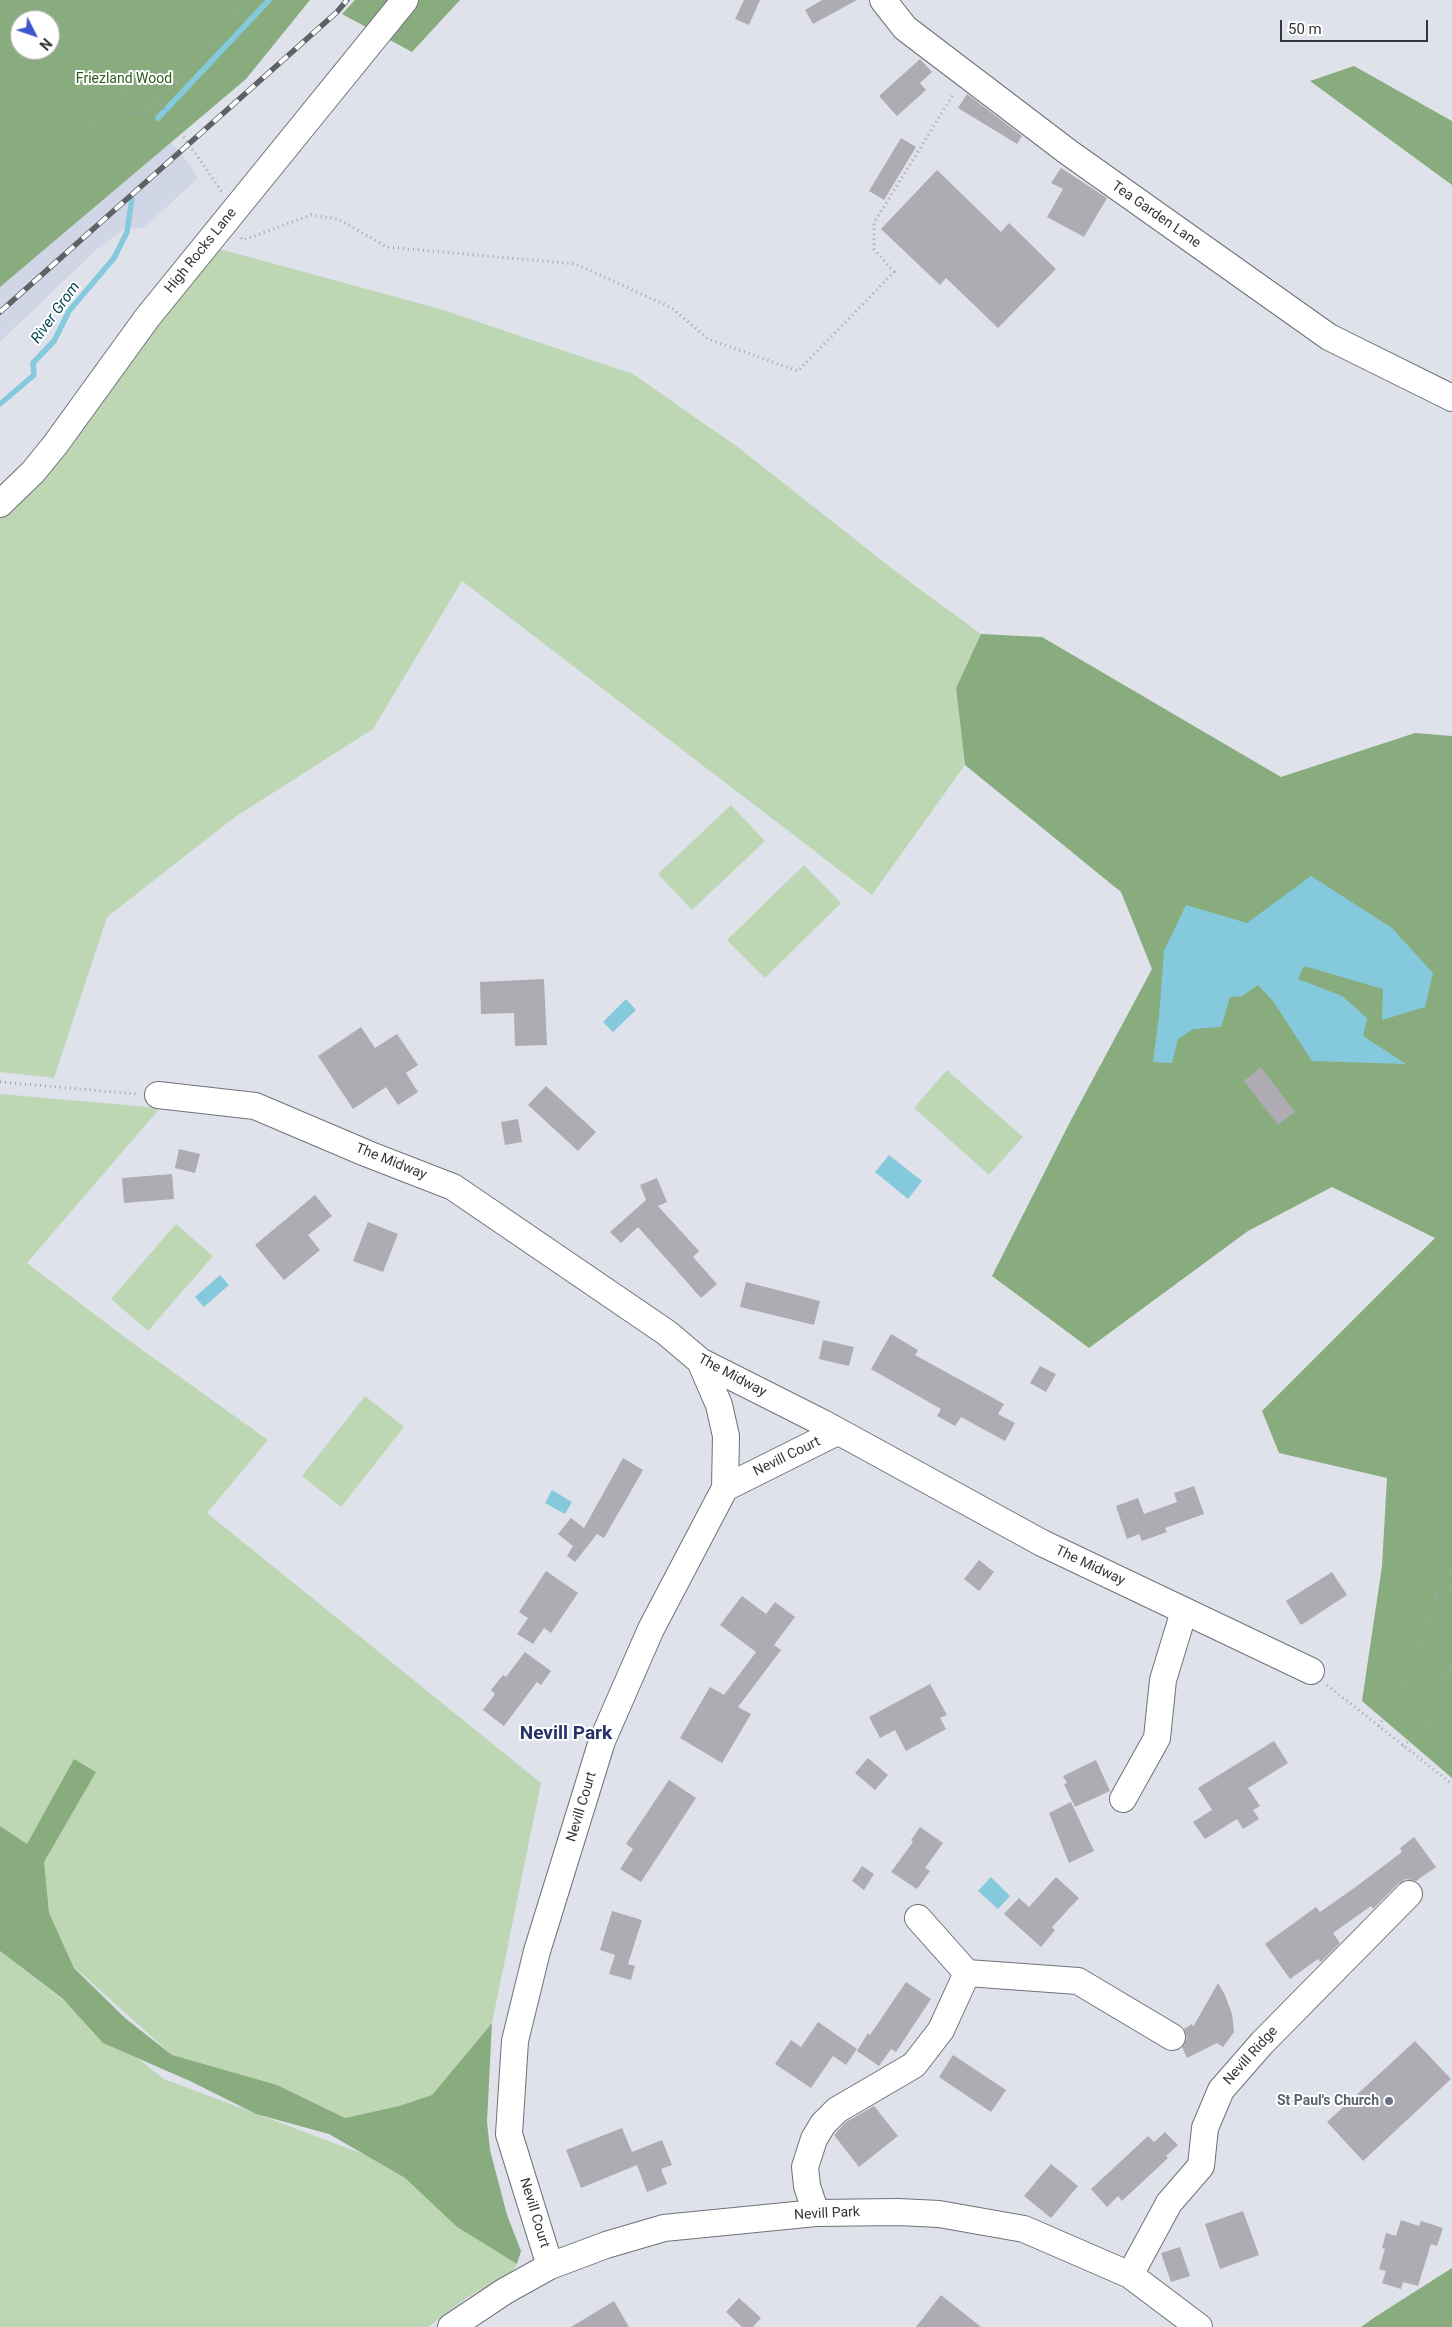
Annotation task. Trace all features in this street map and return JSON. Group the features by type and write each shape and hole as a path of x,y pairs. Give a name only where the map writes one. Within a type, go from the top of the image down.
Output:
{"street":[{"name":"High Rocks Lane","path":"0,504 32,472 55,445 147,318 405,0"},
{"name":"Tea Garden Lane","path":"883,0 905,28 1068,152 1329,337 1452,398"},
{"name":"The Midway","path":"158,1095 255,1106 368,1154 453,1187 667,1333 700,1361 837,1432 1042,1543 1311,1671"},
{"path":"700,1361 719,1405 726,1436 725,1488"},
{"name":"Nevill Court","path":"550,2266 509,2134 515,2041 537,1951 602,1741 651,1629 725,1488 837,1432"},
{"path":"1123,1800 1157,1738 1163,1680 1184,1610"},
{"name":"Nevill Ridge","path":"1130,2275 1169,2203 1202,2166 1205,2128 1221,2090 1262,2043 1409,1894"},
{"path":"918,1918 967,1973 1078,1982 1172,2037"},
{"path":"816,2213 807,2186 805,2167 814,2139 823,2124 837,2110 914,2065 941,2030 967,1973"},
{"name":"Nevill Park","path":"451,2327 505,2291 550,2266 606,2245 664,2228 816,2213 898,2212 939,2214 1024,2229 1130,2275 1199,2327"}],"path":[{"path":"28,0 75,38 146,113"},
{"path":"0,206 20,192 64,134 119,113 146,113 212,45 245,0"},
{"path":"158,100 243,240 311,215 338,219 387,247 576,264 672,308 708,339 798,371 894,272 874,249 874,223 966,74"},
{"path":"0,1082 158,1095"},
{"path":"1378,1726 1414,1668 1426,1617 1443,1582 1452,1571"},
{"path":"1436,1596 1452,1589"},
{"path":"1403,1746 1430,1721 1441,1680 1452,1665"},
{"path":"1311,1671 1452,1784"}],"shaded area":[{"path":"167,138 187,161 198,178 144,228 124,229 96,250 0,342 0,270"}],"green space":[{"name":"Friezland Wood","path":"0,0 310,0 246,79 0,287"},
{"path":"355,0 460,0 412,52 342,14"},
{"path":"1354,66 1452,121 1452,185 1310,81"},
{"path":"216,248 440,309 633,374 739,448 899,574 981,634 956,688 965,765 872,895 462,581 373,729 235,817 107,917 54,1078 0,1072 0,518 27,493"},
{"path":"981,634 1042,637 1281,777 1415,733 1452,736 1452,1778 1362,1701 1382,1566 1387,1478 1279,1453 1262,1411 1435,1238 1332,1187 1248,1231 1089,1348 992,1276 1071,1120 1152,969 1121,892 965,765 956,688"},
{"path":"731,805 765,841 692,910 658,874"},
{"path":"804,865 841,903 765,978 727,940"},
{"path":"947,1070 1023,1137 989,1175 914,1108"},
{"path":"0,1094 160,1108 27,1263 131,1342 268,1440 207,1513 541,1783 492,2023 432,2095 399,2106 345,2118 172,2055 23,1921 0,1904"},
{"path":"176,1224 213,1256 148,1331 111,1299"},
{"path":"365,1396 404,1427 341,1507 302,1476"},
{"path":"74,1759 96,1772 44,1862 49,1913 74,1968 125,2018 172,2055 277,2085 345,2118 399,2106 432,2095 492,2023 487,2122 490,2150 507,2215 521,2251 517,2264 457,2227 405,2178 329,2134 256,2114 190,2081 103,2043 63,1999 0,1951 0,1826 27,1844"},
{"path":"0,1951 164,2079 363,2154 405,2178 457,2227 517,2264 512,2272 468,2297 428,2327 0,2327"},
{"path":"1452,2268 1452,2327 1361,2327 1375,2317"}],"water":[{"path":"1311,876 1392,928 1433,973 1425,1007 1382,1020 1383,989 1304,966 1298,979 1342,996 1367,1018 1363,1036 1406,1064 1312,1061 1273,1001 1258,985 1242,996 1230,997 1221,1027 1193,1029 1178,1039 1172,1063 1153,1062 1159,1017 1164,951 1186,905 1247,923"},
{"path":"626,999 636,1010 613,1032 603,1022"},
{"path":"889,1155 922,1181 908,1199 875,1172"},
{"path":"220,1275 229,1285 204,1307 195,1297"},
{"path":"552,1490 572,1502 565,1514 545,1503"},
{"path":"991,1877 1010,1896 998,1909 978,1891"}],"building":[{"path":"744,0 760,0 749,25 735,19"},
{"path":"822,0 857,0 813,24 805,10"},
{"path":"920,59 932,72 920,83 926,90 897,116 879,96"},
{"path":"967,94 1022,136 1017,144 958,108"},
{"path":"901,138 916,147 884,200 869,191"},
{"path":"1061,168 1107,198 1084,237 1047,217 1063,189 1051,183"},
{"path":"937,170 1001,232 1009,223 1056,269 998,328 946,278 940,285 881,229"},
{"path":"544,979 547,1045 515,1046 514,1013 481,1014 480,982"},
{"path":"361,1027 375,1048 397,1034 418,1065 406,1073 418,1092 398,1105 386,1087 353,1109 318,1056"},
{"path":"1261,1067 1295,1112 1278,1125 1244,1081"},
{"path":"546,1086 596,1132 578,1151 528,1105"},
{"path":"518,1119 522,1142 505,1145 501,1122"},
{"path":"179,1149 200,1154 195,1173 175,1168"},
{"path":"172,1174 174,1199 124,1203 122,1178"},
{"path":"657,1178 667,1202 658,1206 699,1251 693,1257 717,1284 701,1298 638,1227 621,1243 610,1232 646,1200 640,1185"},
{"path":"315,1195 332,1216 308,1235 320,1250 284,1280 255,1245"},
{"path":"368,1222 398,1234 383,1272 353,1261"},
{"path":"746,1282 820,1301 814,1325 740,1307"},
{"path":"891,1334 918,1350 915,1355 1004,1404 998,1414 1015,1423 1005,1441 961,1417 955,1426 937,1416 941,1409 871,1369"},
{"path":"823,1340 854,1347 849,1366 819,1359"},
{"path":"1040,1366 1056,1374 1046,1392 1030,1383"},
{"path":"623,1458 643,1470 604,1538 597,1534 575,1562 567,1556 573,1546 558,1534 571,1518 584,1528"},
{"path":"1194,1486 1204,1514 1165,1528 1167,1532 1142,1541 1139,1534 1127,1539 1116,1506 1138,1498 1144,1514 1177,1502 1174,1493"},
{"path":"979,1560 994,1572 979,1591 964,1579"},
{"path":"546,1571 578,1593 551,1633 544,1628 533,1644 517,1634 528,1618 519,1612"},
{"path":"1332,1572 1347,1595 1301,1625 1286,1601"},
{"path":"742,1596 766,1614 775,1602 795,1617 774,1645 781,1650 738,1707 751,1714 722,1763 680,1738 710,1687 724,1695 756,1652 720,1625"},
{"path":"525,1652 551,1671 541,1685 537,1682 504,1726 483,1710 495,1694 491,1690 503,1675 506,1677"},
{"path":"930,1684 947,1715 940,1718 946,1729 906,1751 895,1730 880,1738 869,1717"},
{"path":"1274,1741 1288,1763 1248,1788 1260,1806 1253,1810 1259,1819 1243,1829 1237,1819 1205,1839 1193,1822 1212,1810 1198,1788"},
{"path":"868,1758 888,1775 875,1790 855,1773"},
{"path":"1096,1760 1110,1791 1075,1807 1064,1784 1067,1783 1063,1776"},
{"path":"669,1780 696,1798 641,1882 620,1869 633,1849 626,1844"},
{"path":"1071,1802 1094,1851 1069,1863 1049,1813"},
{"path":"920,1827 943,1843 925,1868 930,1871 917,1889 891,1872 913,1842 911,1840"},
{"path":"1414,1837 1436,1867 1416,1881 1406,1879 1399,1883 1373,1909 1371,1906 1333,1933 1340,1943 1321,1962 1318,1959 1290,1979 1265,1944 1316,1907 1320,1912 1357,1886 1402,1852 1400,1848"},
{"path":"862,1866 874,1874 864,1890 852,1881"},
{"path":"1056,1877 1079,1898 1052,1927 1055,1930 1041,1947 1004,1914 1019,1898 1029,1907"},
{"path":"612,1911 642,1920 628,1964 635,1966 631,1980 609,1974 615,1955 600,1950"},
{"path":"906,1982 931,1999 896,2052 891,2049 879,2066 857,2051"},
{"path":"1218,1983 1232,2014 1234,2032 1223,2047 1217,2043 1187,2058 1182,2047 1187,2038 1184,2029 1192,2024 1193,2027"},
{"path":"818,2022 857,2049 846,2065 833,2056 811,2088 775,2064 791,2040 801,2047"},
{"name":"St Paul's Church","path":"1415,2041 1451,2079 1363,2161 1327,2122"},
{"path":"953,2055 1006,2090 991,2112 939,2077"},
{"path":"874,2106 898,2136 859,2167 834,2135 846,2122"},
{"path":"622,2128 632,2152 662,2140 672,2165 661,2169 667,2184 647,2192 637,2165 581,2188 566,2150"},
{"path":"1165,2132 1178,2145 1166,2156 1168,2158 1122,2201 1118,2196 1107,2207 1091,2189 1148,2136 1154,2142"},
{"path":"1051,2164 1078,2186 1051,2218 1024,2196"},
{"path":"1243,2211 1259,2255 1220,2269 1205,2224"},
{"path":"1401,2220 1419,2226 1421,2221 1443,2228 1437,2246 1431,2244 1418,2286 1403,2282 1401,2289 1382,2283 1386,2271 1379,2269 1385,2249 1382,2248 1386,2233 1396,2236"},
{"path":"1180,2247 1190,2276 1171,2282 1161,2253"},
{"path":"941,2295 981,2327 916,2327"},
{"path":"739,2298 761,2318 753,2327 742,2327 726,2312"},
{"path":"614,2301 629,2327 571,2327"}],"waterway":[{"name":"River Grom","path":"158,118 269,0"},
{"name":"River Grom","path":"0,404 34,375 33,363 54,341 69,311 114,258 127,232 132,199"}],"railway":[{"path":"0,312 337,12 347,0"}],"place":[{"name":"St Paul's Church","path":"1389,2101"}],"district":[{"name":"Nevill Park","path":"566,1734"}]}
